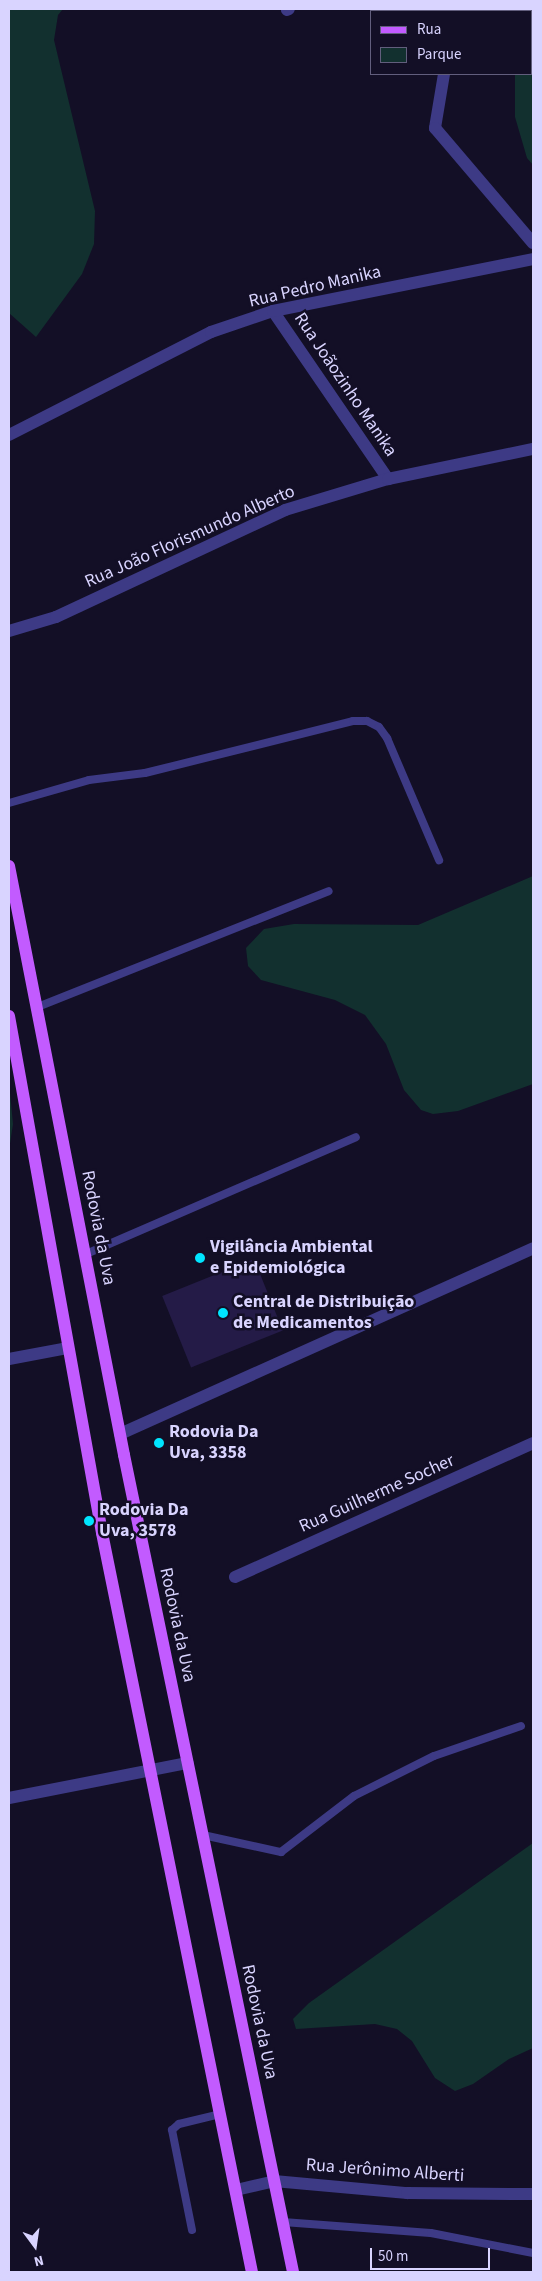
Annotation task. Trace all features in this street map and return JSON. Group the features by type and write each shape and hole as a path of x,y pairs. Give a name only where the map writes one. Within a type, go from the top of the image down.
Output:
{"main road":[{"name":"Rodovia da Uva","path":"9,866 35,1008 86,1254 120,1434 293,2272"},
{"path":"9,1016 67,1348 252,2272"}],"street":[{"path":"444,75 435,128 533,244"},
{"name":"Rua Pedro Manika","path":"9,435 211,332 273,311 533,259"},
{"name":"Rua Joãozinho Manika","path":"273,311 388,479"},
{"name":"Rua João Florismundo Alberto","path":"9,631 56,618 284,510 388,479 533,449"},
{"path":"120,1434 533,1248"},
{"path":"9,1359 67,1348"},
{"name":"Rua Guilherme Socher","path":"236,1577 533,1443"},
{"path":"9,1798 188,1763"},
{"name":"Rua Jerônimo Alberti","path":"236,2190 274,2181 407,2192 533,2194"}],"lane":[{"path":"9,804 89,780 145,773 353,721 367,721 379,728 387,738 439,860"},
{"path":"35,1008 329,891"},
{"path":"86,1254 356,1137"},
{"path":"202,1835 281,1852 354,1796 434,1756 521,1726"},
{"path":"192,2230 171,2139 172,2130 179,2124 220,2114"},
{"path":"282,2222 431,2233 533,2254"}],"green space":[{"path":"9,9 63,9 58,15 54,40 95,211 94,244 82,274 36,337 9,313"},
{"path":"525,9 533,9 533,165 527,158 515,117 515,75 532,75 532,10"},
{"path":"533,876 533,1084 458,1111 433,1114 421,1110 404,1090 386,1044 365,1015 335,1000 261,980 248,966 246,948 264,929 294,924 418,925"},
{"path":"9,1082 13,1124 9,1150"},
{"path":"533,1843 533,2048 509,2059 473,2084 455,2091 435,2078 412,2041 397,2029 375,2024 296,2029 293,2019 309,2003"}],"building":[{"name":"Central de Distribuição de Medicamentos","path":"254,1259 283,1330 191,1367 162,1296"}],"place":[{"name":"Vigilância Ambiental e Epidemiológica","path":"200,1258"},
{"name":"Central de Distribuição de Medicamentos","path":"223,1313"},
{"name":"Rodovia Da Uva, 3358","path":"159,1443"},
{"name":"Rodovia Da Uva, 3578","path":"89,1521"}]}
